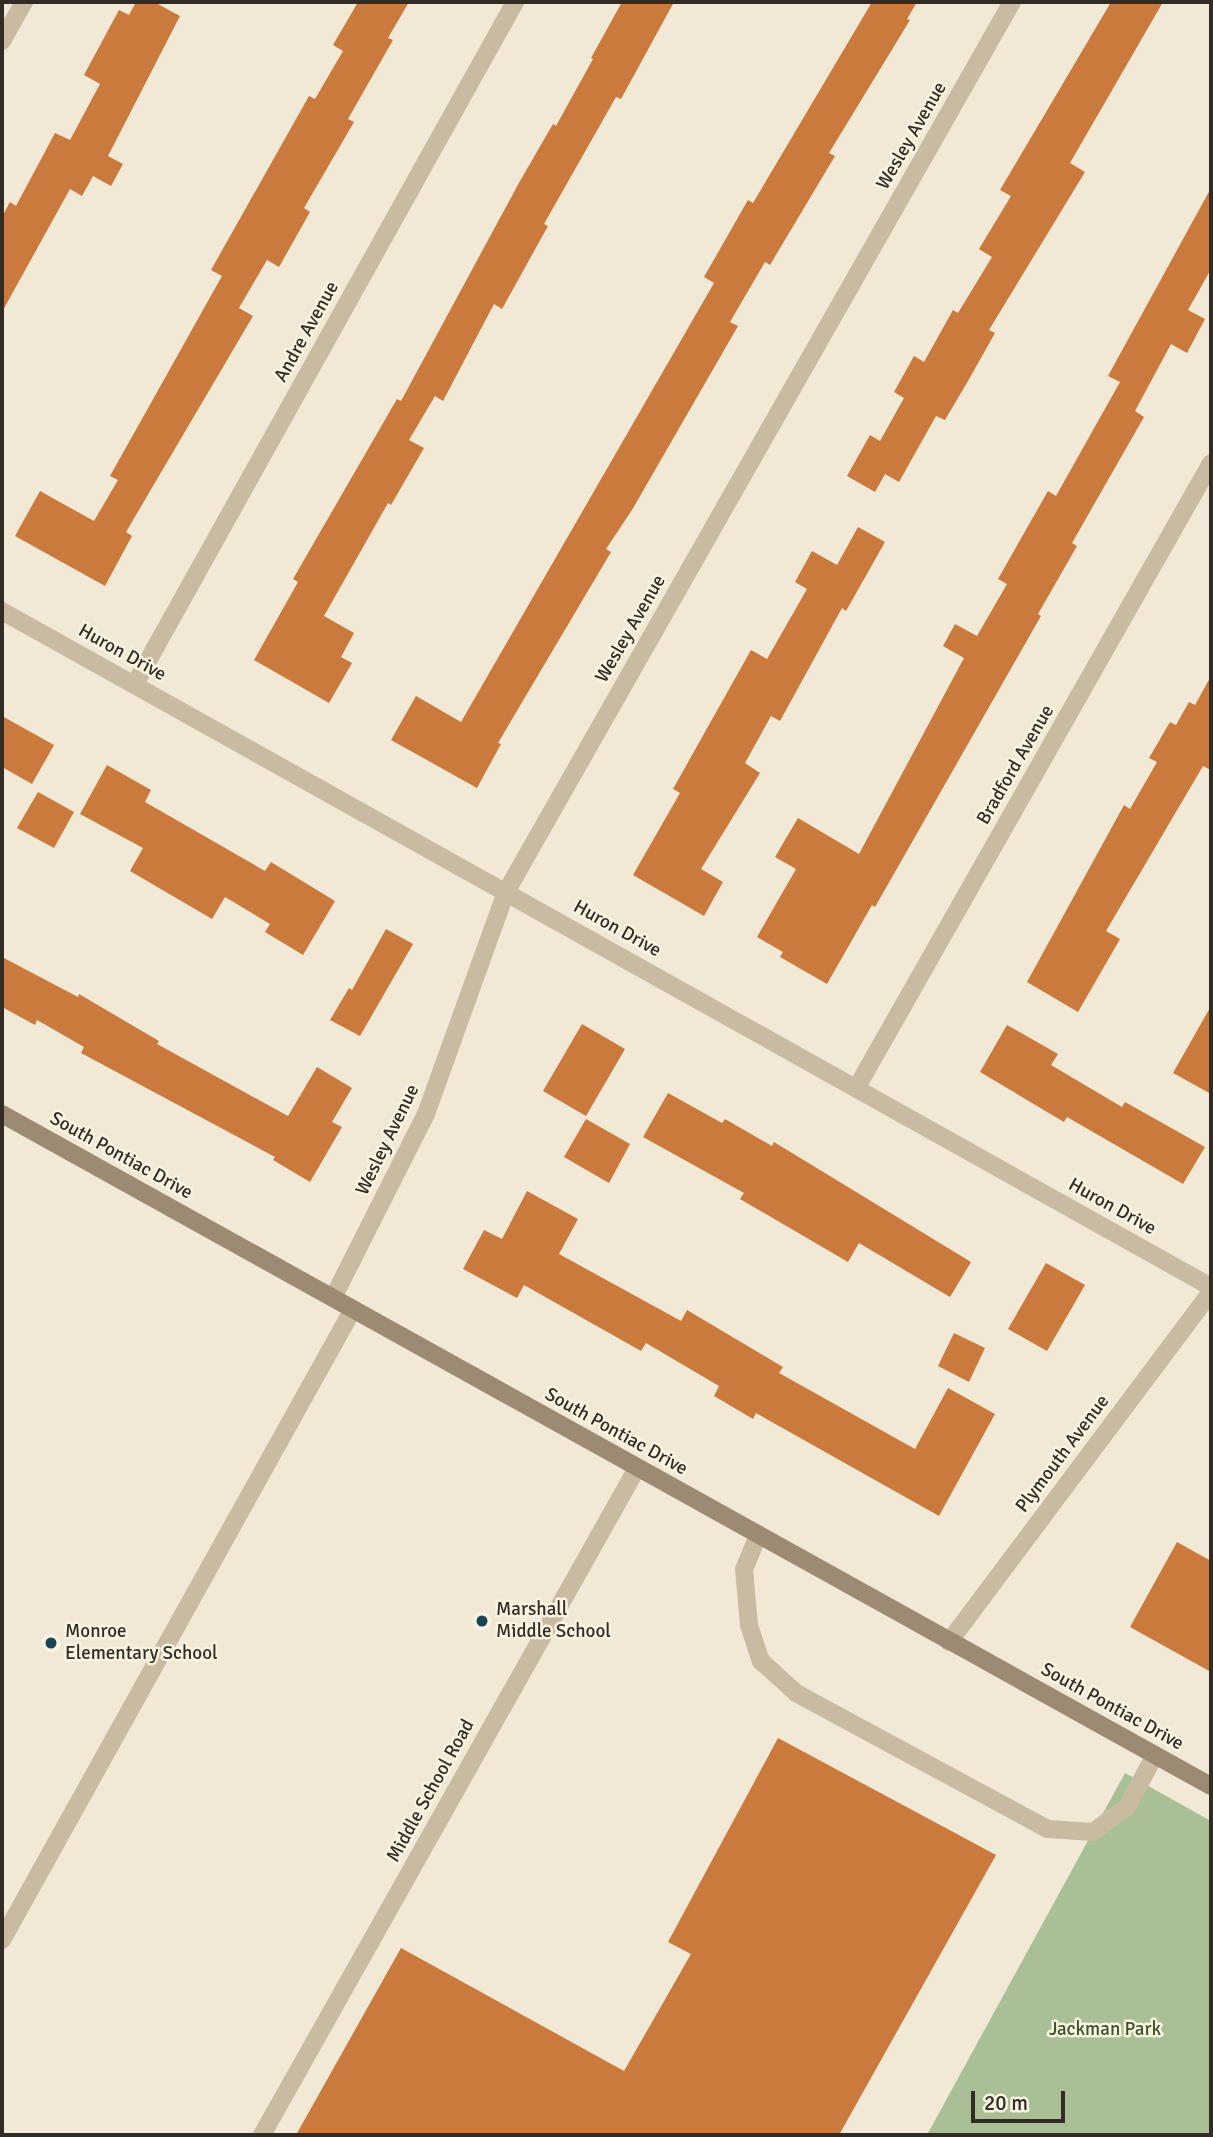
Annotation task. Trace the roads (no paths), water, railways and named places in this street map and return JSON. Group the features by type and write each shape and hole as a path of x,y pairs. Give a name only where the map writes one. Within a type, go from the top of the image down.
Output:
{"street":[{"path":"2,41 24,2"},
{"name":"Andre Avenue","path":"135,684 516,2"},
{"name":"Wesley Avenue","path":"332,1298 426,1114 506,891 1012,2"},
{"name":"Bradford Avenue","path":"857,1087 1211,463"},
{"name":"Huron Drive","path":"2,611 1211,1287"},
{"name":"South Pontiac Drive","path":"2,1114 1211,1786"},
{"name":"Plymouth Avenue","path":"949,1642 1211,1292"},
{"path":"2,1940 353,1309"},
{"name":"Middle School Road","path":"262,2135 637,1468"},
{"path":"758,1535 744,1569 749,1625 761,1661 796,1693 1048,1829 1093,1832 1126,1807 1155,1755"}],"place":[{"name":"Marshall Middle School","path":"482,1621"},
{"name":"Monroe Elementary School","path":"51,1643"}],"park label":[{"name":"Jackman Park","path":"1105,2030"}]}
